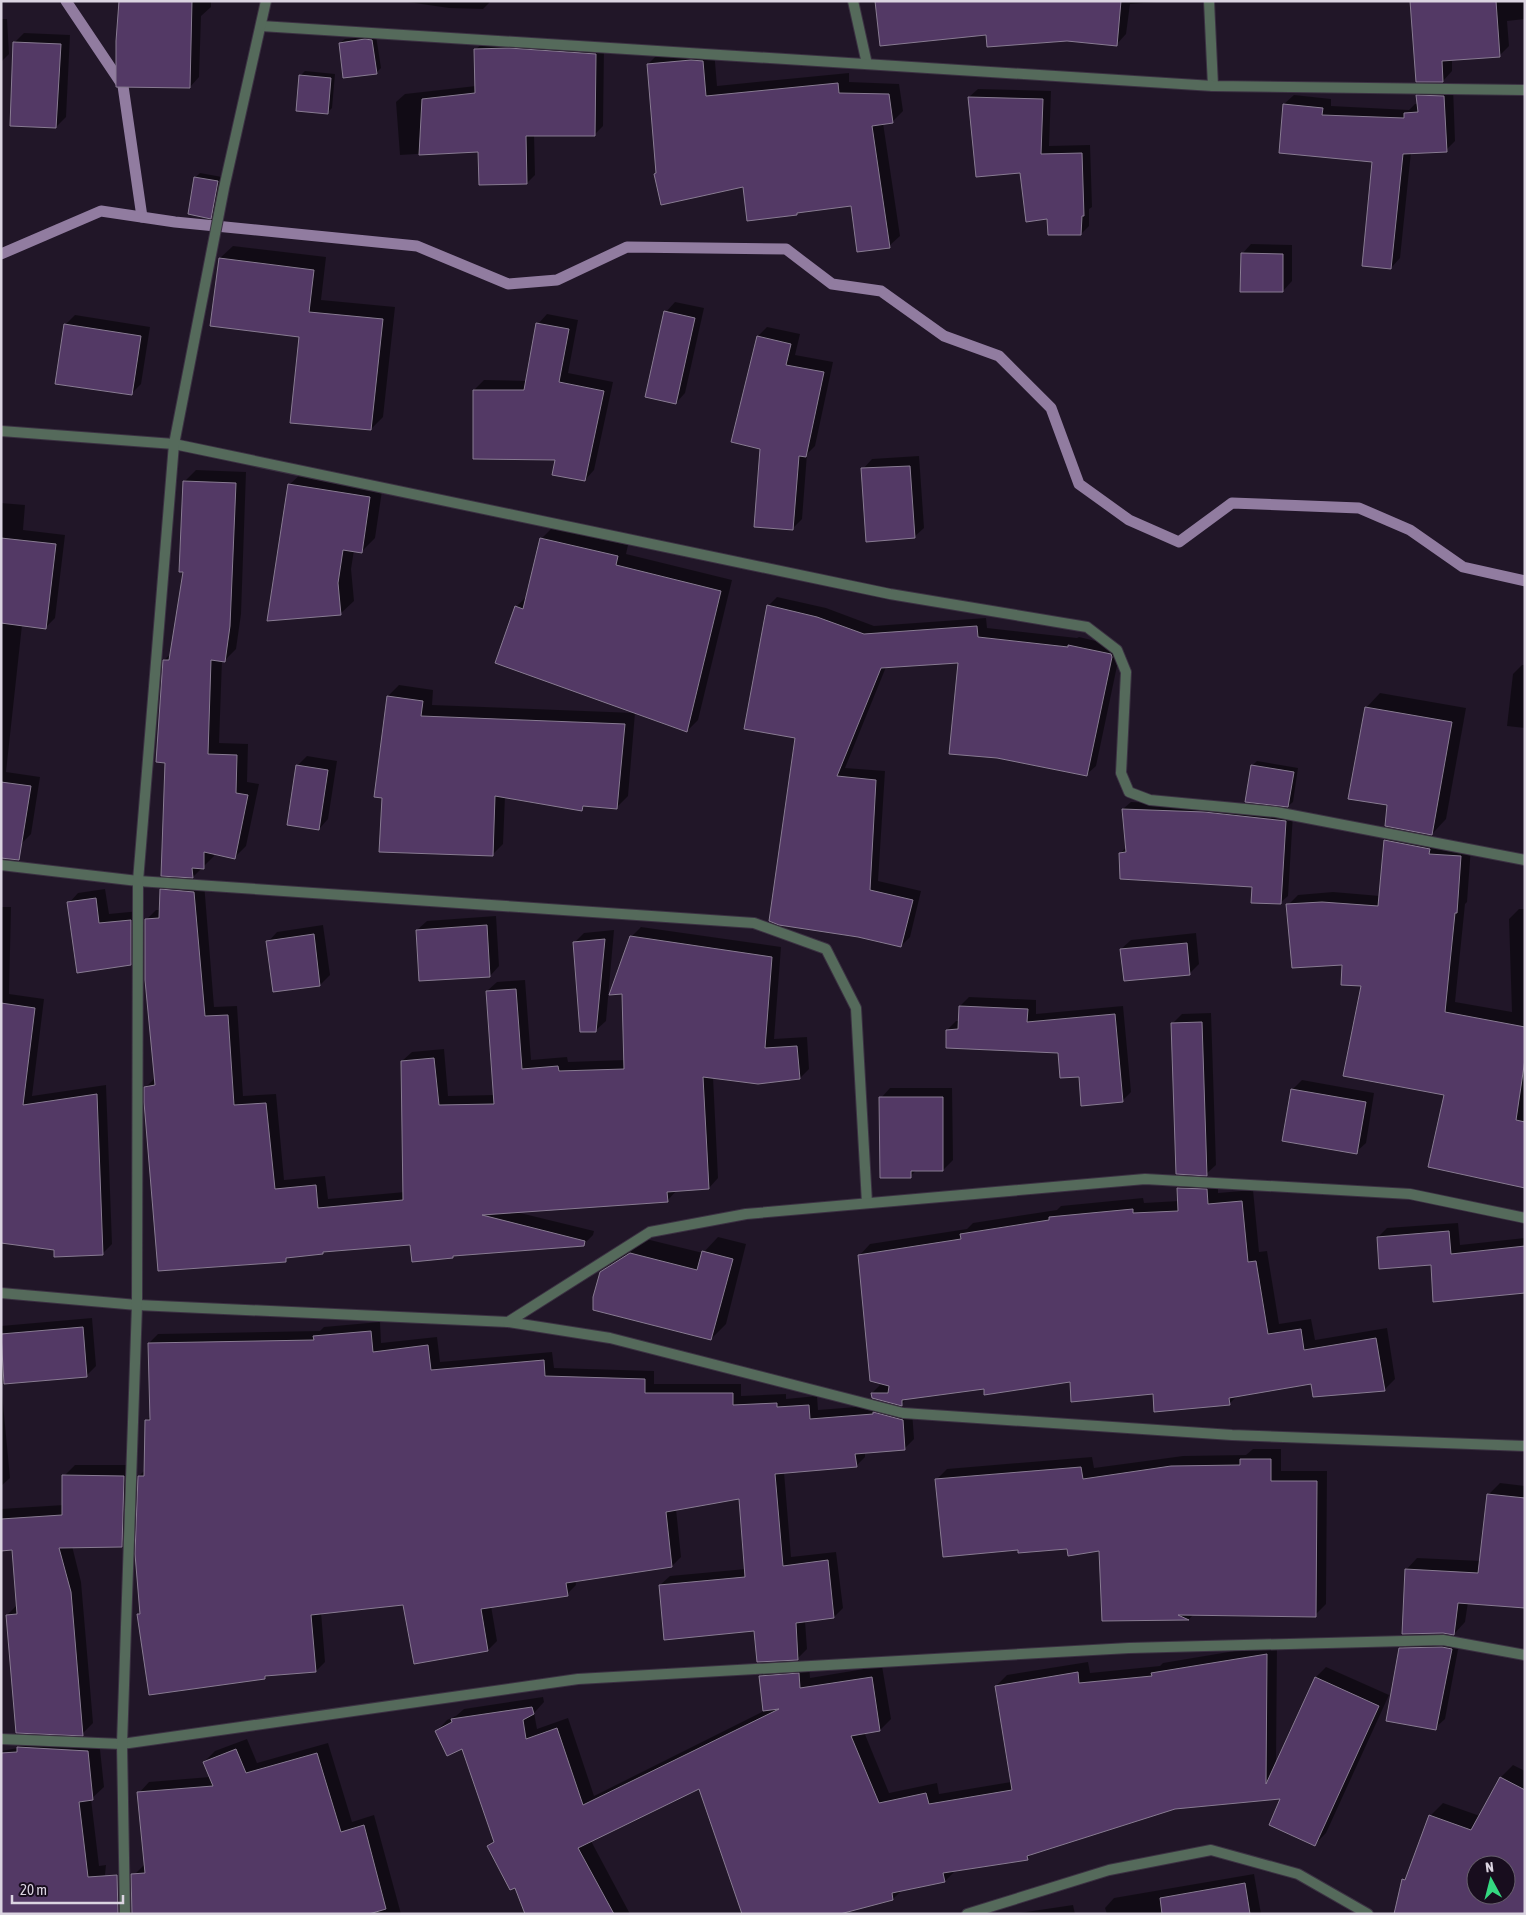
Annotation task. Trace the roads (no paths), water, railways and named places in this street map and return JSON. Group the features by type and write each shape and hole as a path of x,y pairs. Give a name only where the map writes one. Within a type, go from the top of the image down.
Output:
{"street":[{"path":"125,1914 122,1744 137,1305 138,880 174,444 224,188 266,1"},
{"path":"853,1 867,64"},
{"path":"1209,1 1213,86"},
{"path":"261,26 1213,86 1525,90"},
{"path":"1,430 174,444 890,594 1087,627 1117,650 1126,672 1121,773 1129,792 1150,800 1276,812 1525,860"},
{"path":"1,865 138,880 754,924 826,948 856,1008 867,1203"},
{"path":"508,1322 650,1232 746,1214 1145,1179 1410,1194 1525,1218"},
{"path":"1,1293 137,1305 508,1322 610,1338 903,1413 1232,1436 1525,1446"},
{"path":"1,1739 122,1744 588,1679 1149,1648 1443,1640 1525,1655"},
{"path":"967,1914 1109,1870 1211,1850 1298,1874 1368,1914"}],"waterway":[{"path":"66,1 123,86 142,217"},
{"path":"1,254 101,211 175,222 417,246 508,284 557,280 627,247 786,249 832,284 881,291 944,336 999,356 1051,408 1079,484 1129,520 1179,542 1232,503 1359,508 1410,530 1463,567 1525,581"}]}
